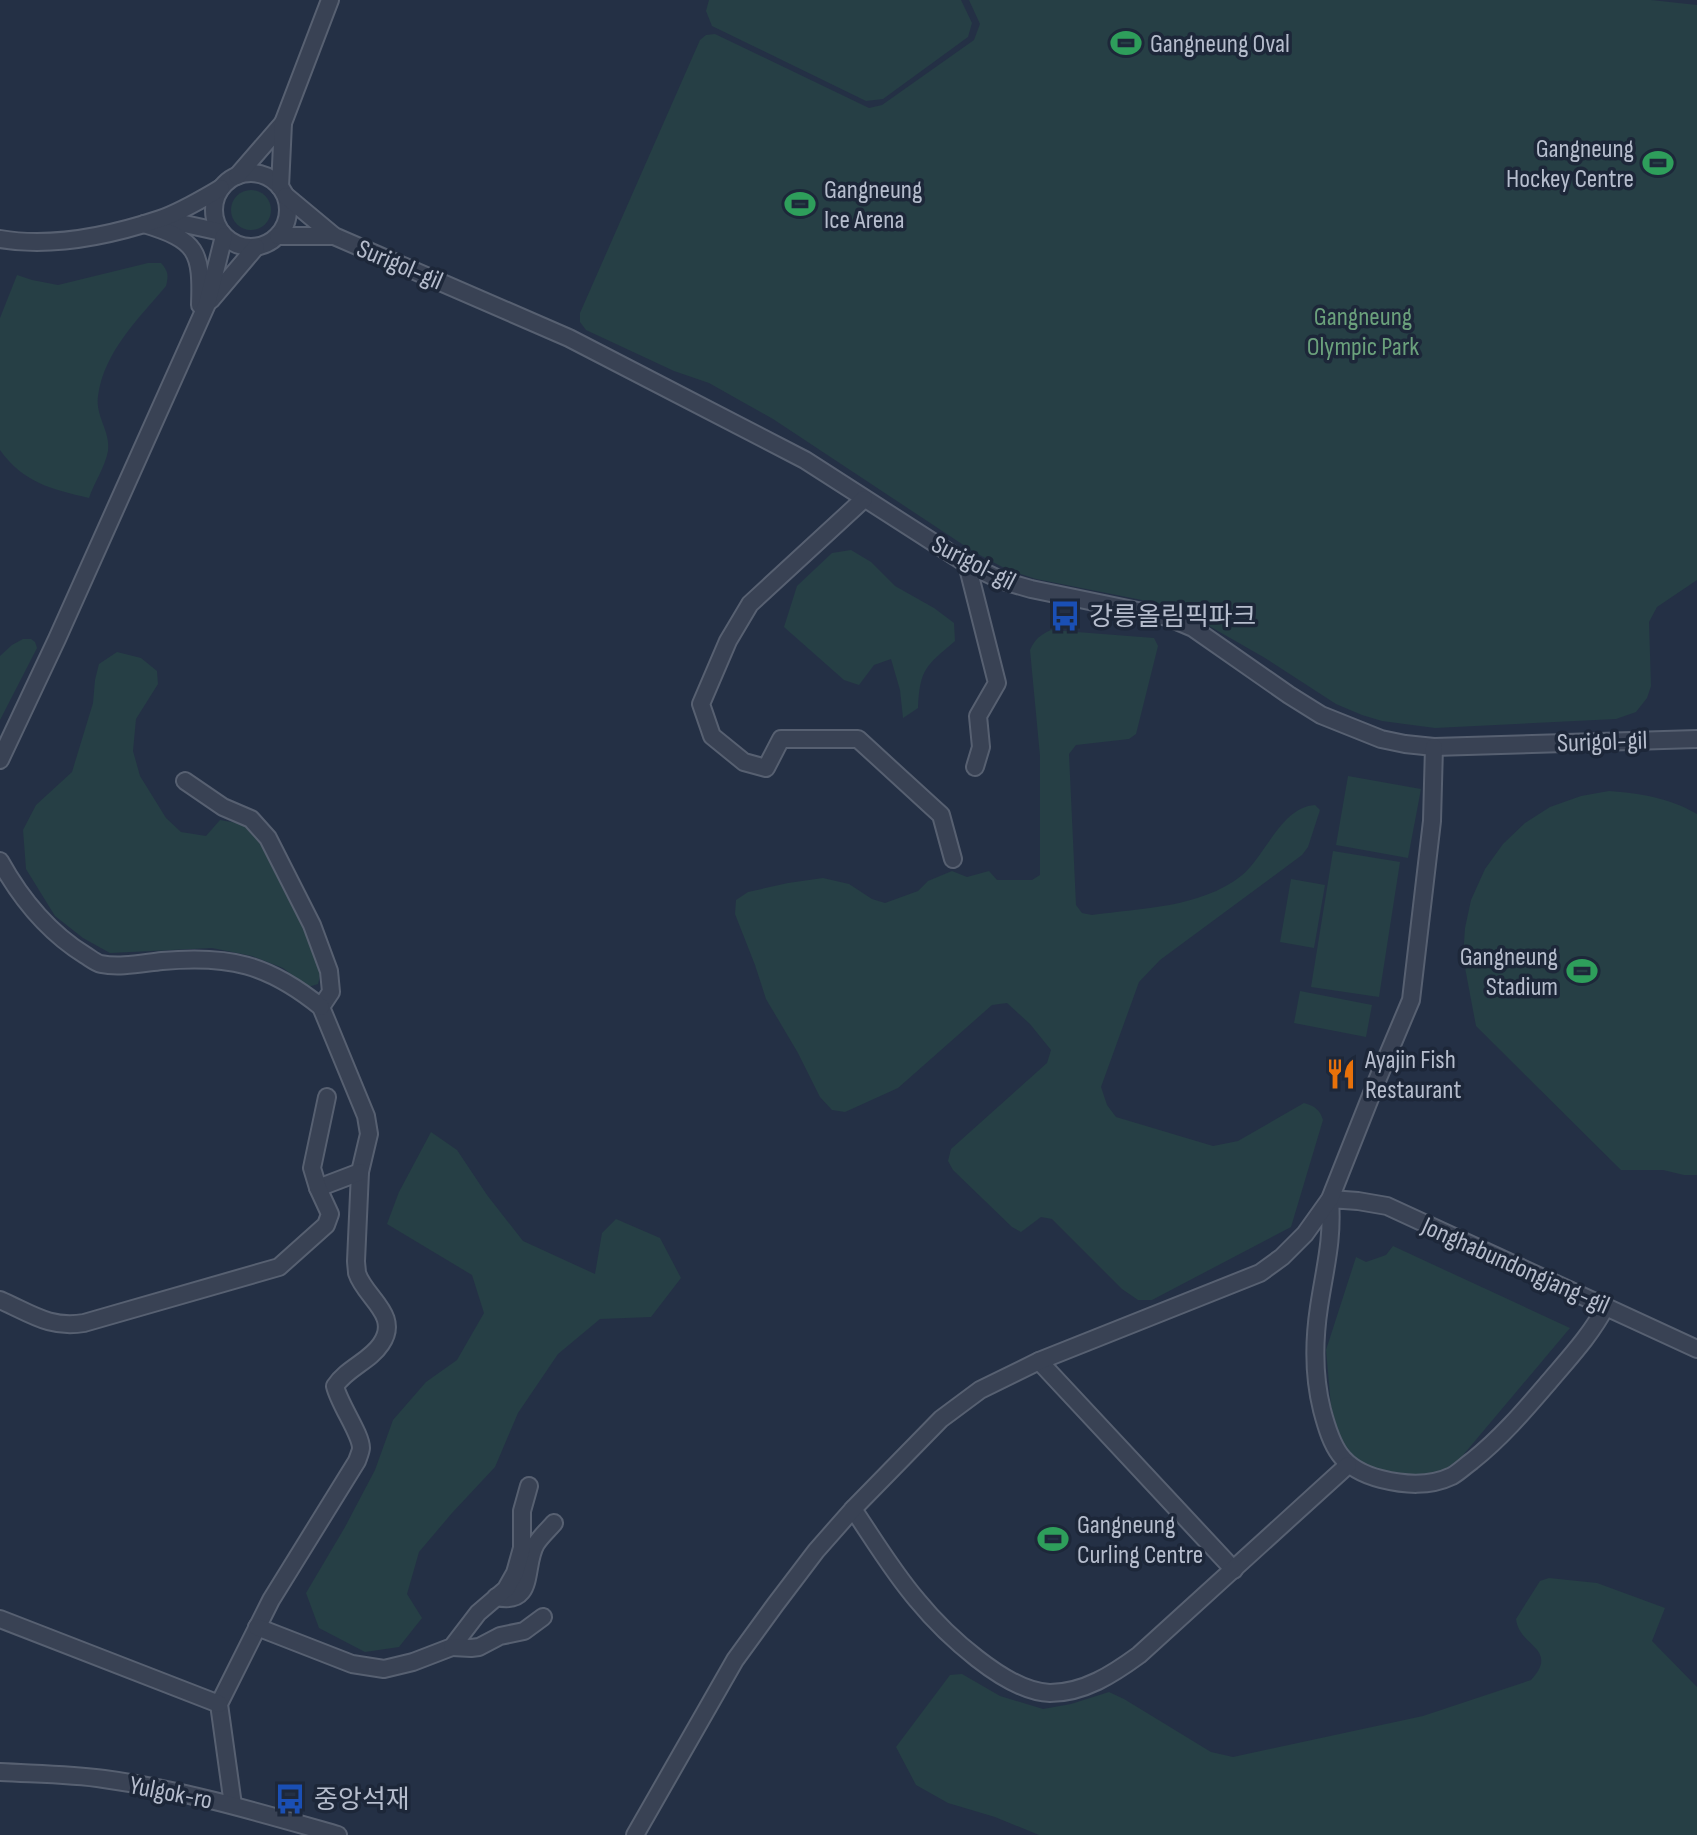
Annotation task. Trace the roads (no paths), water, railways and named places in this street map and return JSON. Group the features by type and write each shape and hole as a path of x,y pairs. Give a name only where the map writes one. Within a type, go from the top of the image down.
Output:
{"street":[{"path":"237,176 283,123 330,0"},
{"path":"162,219 222,234 236,245 256,247 278,236 289,212 283,192 283,123"},
{"path":"0,239 65,242 143,224 162,219 221,188 232,178 251,173 270,178 283,192"},
{"path":"0,760 207,304 222,234 214,213 221,188"},
{"name":"Surigol-gil","path":"283,192 334,236 569,338 805,460 967,564 1003,581 1031,589 1167,617 1193,628 1321,715 1381,739 1434,747 1697,739"},
{"path":"143,224 170,232 188,244 198,261 201,276 200,321"},
{"name":"Surigol-gil","path":"278,236 334,236"},
{"path":"207,304 256,247"},
{"path":"864,499 750,604 728,641 701,704 712,736 744,762 766,768 781,739 858,739 941,815 953,859"},
{"path":"967,564 997,683 978,716 981,747 975,767"},
{"path":"635,1835 735,1660 816,1551 941,1419 980,1390 1039,1361 1260,1273 1305,1234 1330,1199 1413,995 1432,821 1434,747"},
{"path":"185,781 223,807 251,819 268,838 312,925 329,971 331,992 321,1007"},
{"path":"0,861 30,908 74,948 99,964 211,959 249,964 278,976 321,1007 366,1116 369,1134 360,1172 357,1272 384,1312 388,1325 380,1347 341,1377 335,1386 362,1449 357,1461 271,1600 219,1704 233,1805"},
{"path":"0,1300 50,1323 67,1326 279,1267 326,1225 330,1214 312,1168 327,1097"},
{"path":"318,1188 360,1172"},
{"path":"1330,1199 1330,1251 1318,1322 1318,1382 1322,1408 1338,1453 1359,1472 1416,1485 1454,1475 1508,1430 1594,1328 1606,1306"},
{"name":"Jonghabundongjang-gil","path":"1330,1199 1387,1206 1697,1349"},
{"path":"1039,1361 1234,1570"},
{"path":"853,1509 916,1600 938,1622 997,1674 1026,1688 1051,1693 1085,1687 1112,1674 1139,1655 1348,1465"},
{"path":"452,1647 478,1613 506,1589 515,1573 522,1548 522,1511 529,1486"},
{"path":"496,1597 508,1600 522,1591 536,1544 554,1523"},
{"path":"257,1627 352,1664 384,1669 452,1647 479,1647 500,1636 524,1631 543,1617"},
{"path":"0,1619 219,1704"},
{"name":"Yulgok-ro","path":"0,1772 103,1779 233,1805 334,1835"}],"place":[{"name":"Gangneung Oval","path":"1126,43"},
{"name":"Gangneung Hockey Centre","path":"1658,163"},
{"name":"Gangneung Ice Arena","path":"800,204"},
{"name":"강릉올림픽파크","path":"1065,616"},
{"name":"Gangneung Stadium","path":"1582,971"},
{"name":"Ayajin Fish Restaurant","path":"1341,1074"},
{"name":"Gangneung Curling Centre","path":"1053,1539"},
{"name":"중앙석재","path":"290,1799"}],"park label":[{"name":"Gangneung Olympic Park","path":"1363,331"}]}
